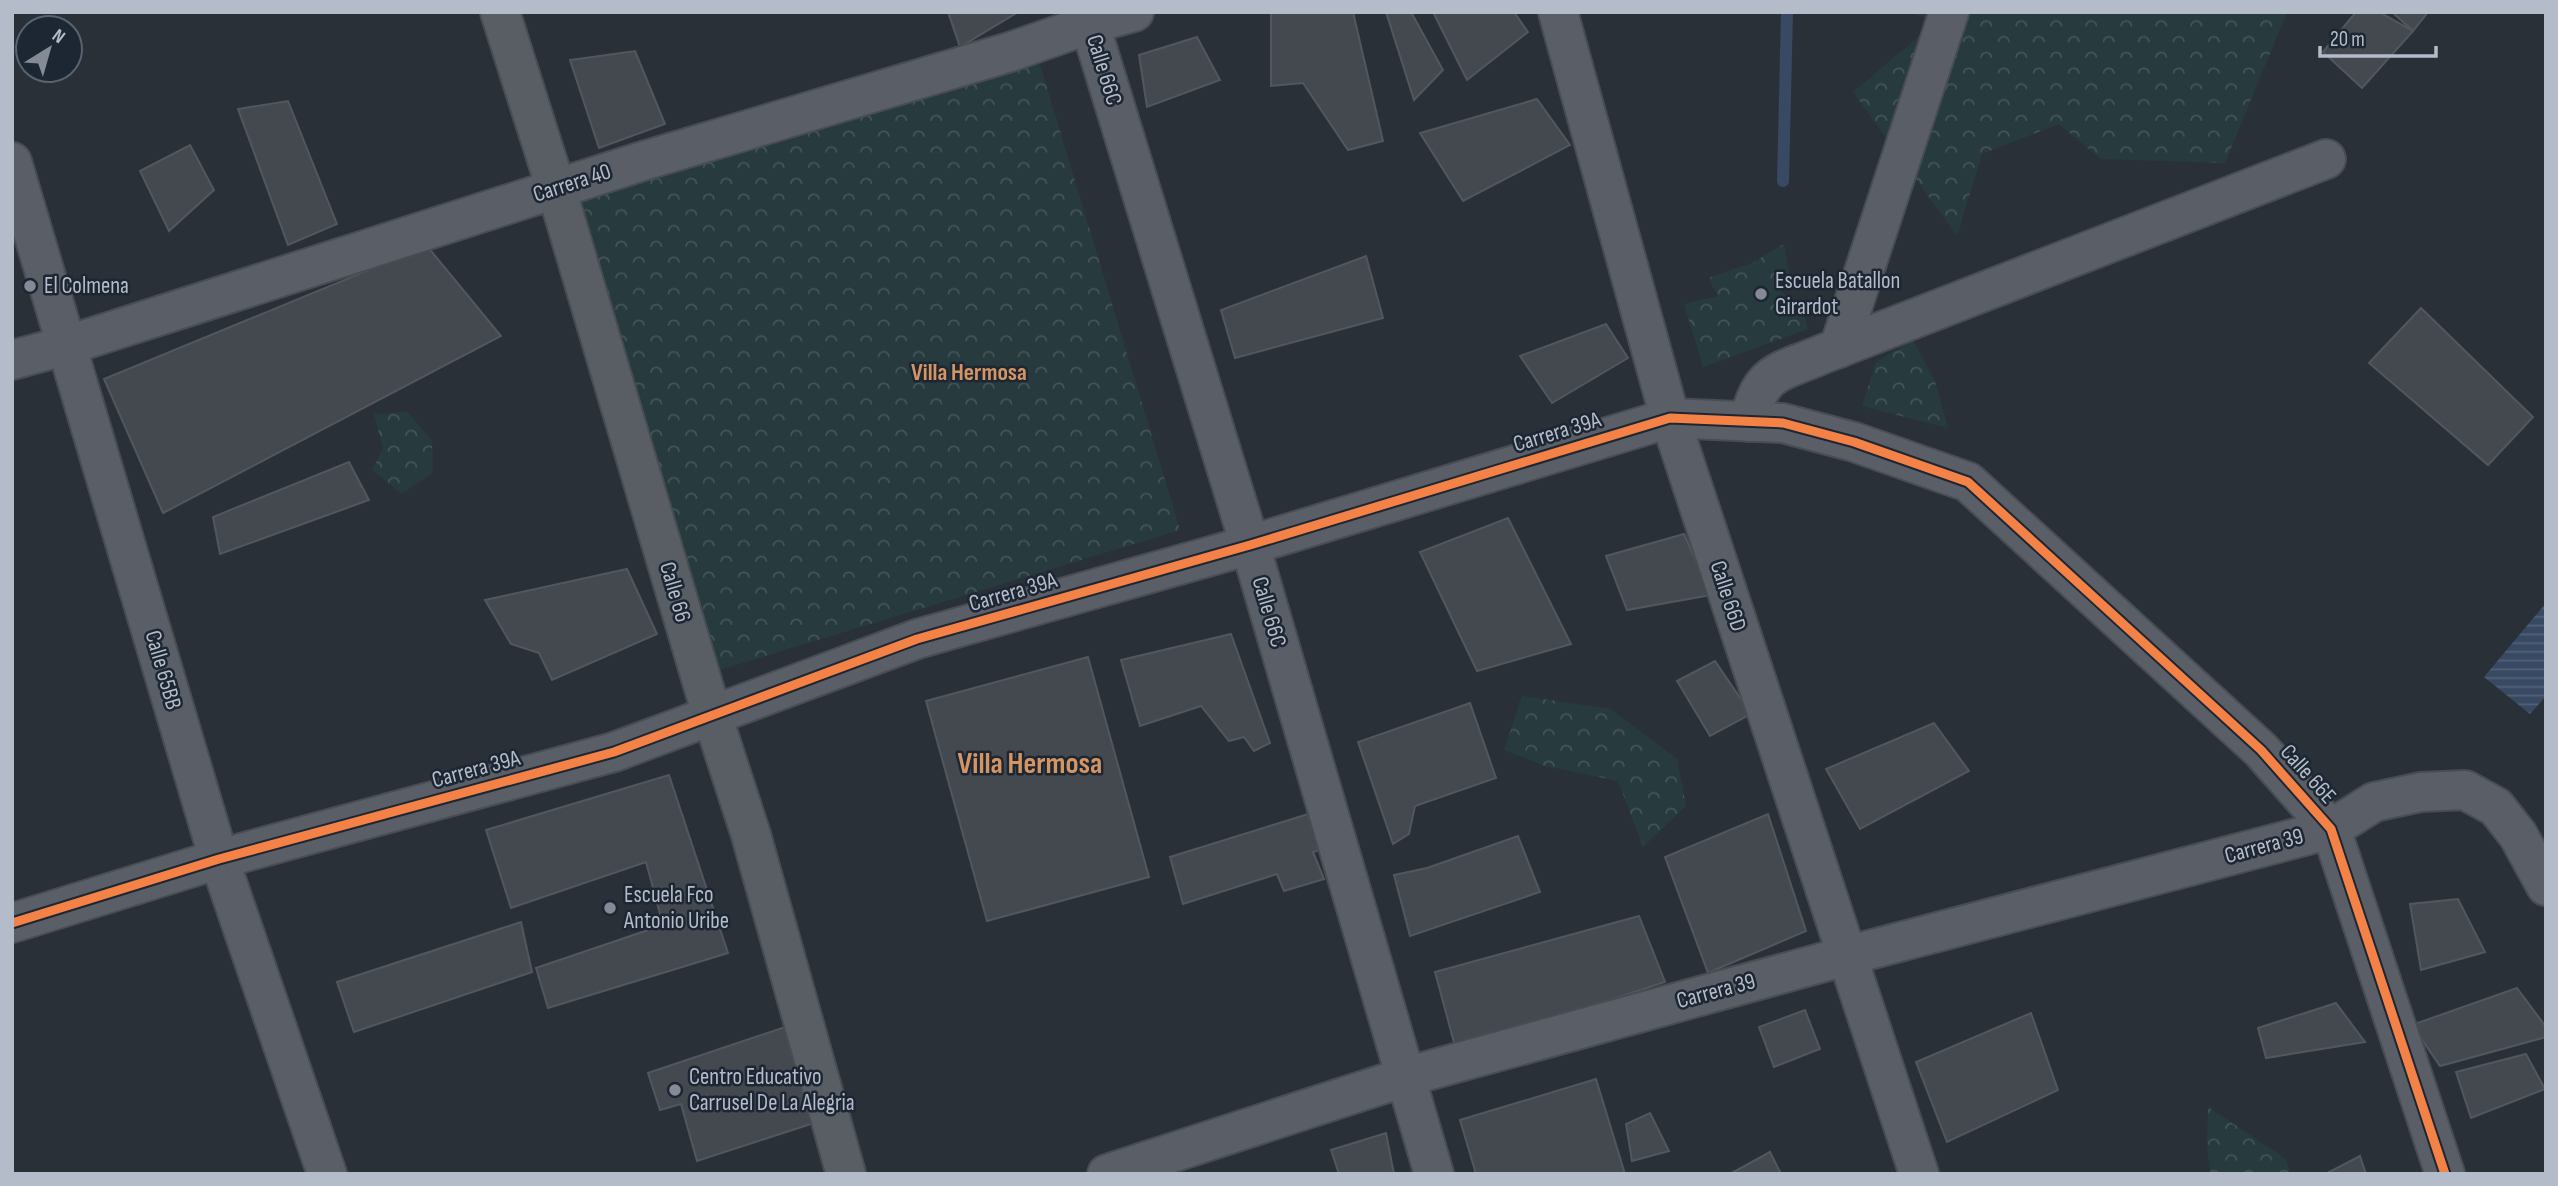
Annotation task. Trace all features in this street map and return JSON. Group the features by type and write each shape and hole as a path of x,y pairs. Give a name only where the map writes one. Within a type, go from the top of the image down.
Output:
{"street":[{"name":"Calle 66","path":"500,12 556,188 712,715 751,835 846,1174"},
{"name":"Carrera 40","path":"12,360 68,345 556,188 1010,52 1088,18 1134,12"},
{"name":"Calle 66D","path":"1558,12 1670,418 1919,1174"},
{"path":"1839,348 1949,12"},
{"name":"Calle 66C","path":"1088,18 1250,545 1434,1174"},
{"path":"1749,422 1754,397 1767,378 2326,159"},
{"name":"Calle 65BB","path":"12,162 219,859 327,1174"},
{"name":"Carrera 39A","path":"12,923 219,859 614,752 917,639 1250,545 1670,418 1783,423 1854,442 1968,482 2019,527"},
{"name":"Calle 66E","path":"2019,527 2261,750 2331,829 2445,1174"},
{"name":"Carrera 39","path":"1107,1174 1405,1077 1846,956 2331,829 2374,802 2421,792 2465,789 2496,807 2518,835 2546,886"}],"green space":[{"path":"1911,12 2287,12 2225,163 2101,159 2059,124 1982,154 1957,236 1853,92 1935,23"},
{"path":"1036,51 1180,530 713,672 577,193"},
{"path":"1784,244 1790,277 1781,291 1803,311 1808,329 1703,367 1684,304 1718,296 1708,278 1752,263"},
{"path":"1913,340 1935,381 1948,428 1862,406 1876,362"},
{"path":"408,412 432,441 433,472 402,494 372,470 383,449 374,414"},
{"path":"1522,696 1610,709 1677,759 1686,806 1643,847 1618,781 1545,766 1504,750"},
{"path":"2208,1107 2286,1159 2290,1174 2210,1174 2207,1145"}],"water":[{"path":"2546,603 2546,696 2530,714 2484,677"}],"building":[{"path":"948,12 1018,12 960,47"},
{"path":"1271,12 1353,12 1383,141 1348,150 1303,83 1271,86"},
{"path":"1386,12 1411,12 1443,70 1414,100"},
{"path":"1433,12 1514,12 1528,32 1467,80"},
{"path":"2356,12 2379,12 2413,31 2362,88 2323,52"},
{"path":"2392,12 2428,12 2413,31"},
{"path":"1197,37 1220,80 1147,107 1139,55"},
{"path":"635,51 665,124 599,148 570,60"},
{"path":"1537,99 1570,145 1463,201 1420,133"},
{"path":"288,101 337,224 288,245 238,109"},
{"path":"190,145 214,190 169,231 140,171"},
{"path":"427,246 501,336 163,513 104,379"},
{"path":"1366,256 1383,318 1235,358 1221,310"},
{"path":"2421,308 2533,417 2488,465 2369,363"},
{"path":"1606,324 1628,358 1552,403 1520,356"},
{"path":"349,462 369,500 220,554 213,517"},
{"path":"1508,518 1571,644 1477,671 1420,552"},
{"path":"1684,534 1711,595 1627,610 1606,556"},
{"path":"627,569 657,634 552,680 539,653 511,644 485,600"},
{"path":"1231,634 1270,743 1254,751 1244,737 1229,741 1201,706 1140,726 1121,660"},
{"path":"1088,657 1149,877 987,921 926,701"},
{"path":"1715,661 1751,714 1710,736 1677,681"},
{"path":"1470,703 1496,778 1415,806 1409,834 1393,844 1358,742"},
{"path":"1934,723 1969,771 1860,829 1826,769"},
{"path":"669,775 728,953 548,1008 536,968 663,925 646,862 511,908 486,830"},
{"path":"1318,811 1331,846 1313,852 1324,879 1284,891 1277,874 1183,904 1170,857"},
{"path":"1768,814 1806,931 1708,973 1665,857"},
{"path":"1518,836 1540,892 1410,936 1394,875 1427,868"},
{"path":"2458,899 2485,952 2421,970 2410,904"},
{"path":"1639,916 1665,982 1456,1050 1435,972"},
{"path":"521,922 532,972 354,1032 337,982"},
{"path":"2517,988 2546,1027 2546,1037 2440,1066 2412,1025"},
{"path":"2336,1003 2365,1042 2266,1058 2258,1028"},
{"path":"1805,1010 1820,1049 1774,1067 1759,1027"},
{"path":"2031,1013 2058,1090 1947,1142 1916,1062"},
{"path":"794,1024 820,1121 697,1161 681,1104 660,1110 648,1073"},
{"path":"2526,1054 2545,1089 2471,1118 2456,1072"},
{"path":"1596,1079 1625,1174 1476,1174 1460,1120"},
{"path":"1650,1113 1669,1151 1632,1161 1626,1124"},
{"path":"1386,1133 1394,1174 1339,1174 1331,1150"},
{"path":"1770,1152 1781,1174 1730,1174"},
{"path":"2360,1156 2366,1174 2327,1174 2327,1173"}],"waterway":[{"path":"1783,181 1787,12"}],"cycle path":[{"path":"12,923 219,859 614,752 917,639 1250,545 1670,418 1783,423 1854,442 1968,482 2261,750 2331,829 2445,1174"}],"place":[{"name":"El Colmena","path":"30,286"},
{"name":"Escuela Batallon Girardot","path":"1761,294"},
{"name":"Escuela Fco Antonio Uribe","path":"610,908"},
{"name":"Centro Educativo Carrusel De La Alegria","path":"675,1090"}],"district":[{"name":"Villa Hermosa","path":"969,372"},
{"name":"Villa Hermosa","path":"1030,764"}]}
